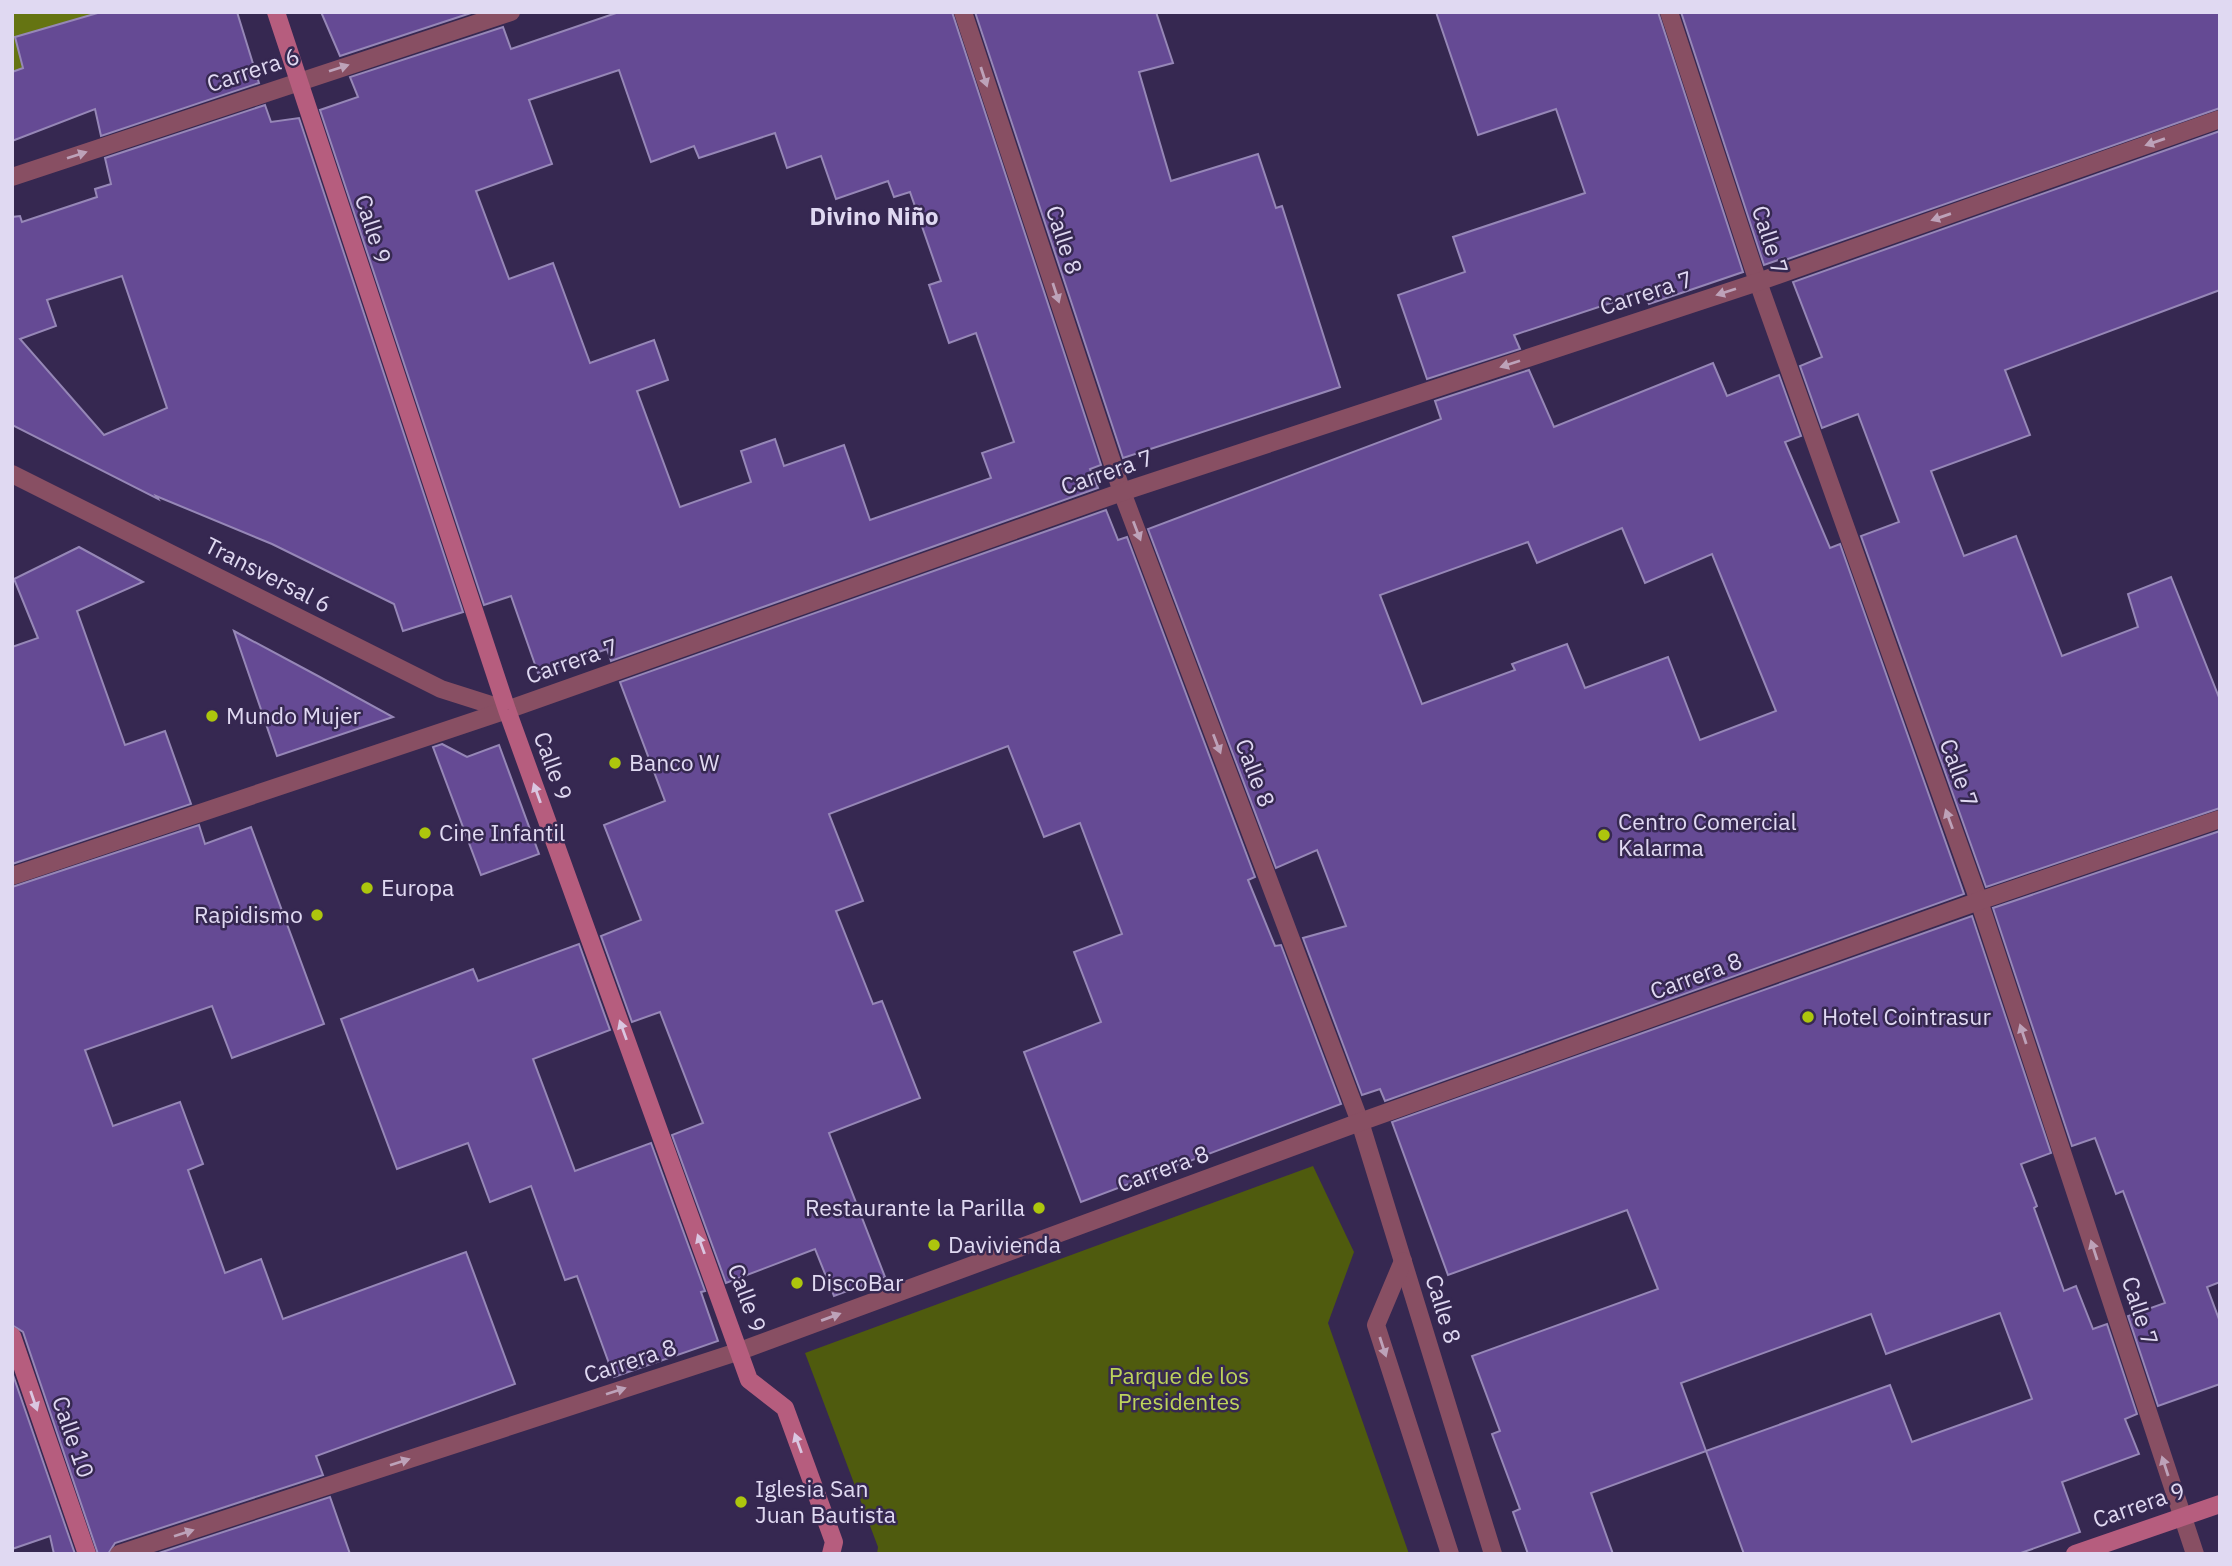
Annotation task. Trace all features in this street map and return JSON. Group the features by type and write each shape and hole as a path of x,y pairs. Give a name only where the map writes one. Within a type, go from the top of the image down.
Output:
{"main road":[{"name":"Calle 9","path":"276,12 506,710 749,1380 785,1408 834,1542 831,1554"},
{"name":"Calle 10","path":"12,1336 87,1554"},
{"name":"Carrera 9","path":"2075,1554 2220,1504"}],"street":[{"name":"Carrera 6","path":"12,177 511,12"},
{"name":"Calle 8","path":"962,12 1122,492 1360,1122 1493,1554"},
{"name":"Calle 7","path":"1670,12 1758,282 1979,901 2195,1554"},
{"name":"Carrera 7","path":"12,876 506,710 1122,492 1758,282 2220,119"},
{"name":"Transversal 6","path":"12,474 441,689 506,710"},
{"name":"Carrera 8","path":"119,1554 740,1351 1360,1122 1979,901 2220,819"},
{"path":"1402,1261 1376,1325 1450,1554"}],"green space":[{"path":"12,12 101,12 15,37 23,68 12,72"},
{"name":"Parque de los Presidentes","path":"1313,1166 1354,1252 1328,1323 1409,1554 877,1554 878,1547 805,1353"}],"building":[{"path":"101,12 237,12 259,83 101,136 95,109 12,141 12,72 23,68 15,37"},
{"path":"321,12 474,12 340,56"},
{"path":"619,12 952,12 1101,465 1090,469 1098,488 611,661 607,649 538,673 511,596 484,605 320,110 358,97 350,77 503,27 511,49","holes":["619,70 651,162 694,146 699,158 775,133 787,168 821,156 836,199 888,181 894,197 910,192 941,281 929,285 949,343 976,333 1014,442 982,453 991,478 870,520 844,445 784,466 775,439 741,451 751,482 680,507 637,391 668,380 654,340 590,363 553,263 509,279 476,191 552,164 529,100"]},
{"path":"975,12 1156,12 1173,63 1139,72 1171,181 1258,154 1276,208 1282,206 1340,387 1123,458"},
{"path":"1436,12 1658,12 1743,272 1649,304 1644,292 1514,335 1520,349 1427,379 1398,295 1465,272 1453,237 1585,193 1556,109 1478,135"},
{"path":"1681,12 2220,12 2220,108 1785,260 1784,258 1764,265"},
{"path":"265,105 271,122 299,118 463,612 403,631 394,604 272,544 156,496 158,499 12,425 12,217 20,216 22,222 97,197 95,189 111,184 105,158","holes":["122,276 167,408 104,435 20,339 56,326 47,300"]},
{"path":"2220,131 2220,290 2005,370 2030,435 1931,471 1964,556 2016,536 2062,656 2138,627 2128,594 2171,577 2220,700 2220,808 1986,887 1861,536 1899,522 1858,414 1822,428 1800,366 1822,357 1793,282"},
{"path":"1713,363 1727,396 1779,375 1801,436 1785,442 1830,548 1840,544 1964,894 1385,1101 1380,1089 1362,1095 1303,938 1346,926 1317,850 1276,868 1148,529 1441,419 1435,401 1529,370 1554,427","holes":["1622,528 1645,583 1712,554 1776,711 1700,740 1668,657 1585,688 1567,644 1512,664 1515,670 1422,704 1380,595 1528,542 1537,563"]},
{"path":"1106,510 1118,540 1127,537 1255,877 1248,880 1275,946 1281,945 1341,1104 1081,1202 1024,1052 1101,1022 1074,952 1122,934 1080,823 1044,837 1008,746 829,814 863,901 836,911 873,1004 882,1001 920,1098 829,1133 885,1277 834,1296 815,1249 726,1283 672,1135 703,1123 660,1012 632,1022 601,936 641,920 604,825 665,801 620,682"},
{"path":"79,547 143,582 77,611 125,745 165,731 191,804 12,864 12,647 38,638 14,579"},
{"path":"234,631 318,676 393,717 277,756"},
{"path":"442,744 467,757 499,745 539,854 481,875 433,747"},
{"path":"199,825 205,844 251,827 324,1024 232,1058 212,1006 85,1050 113,1126 180,1102 203,1164 188,1170 225,1273 261,1259 283,1319 466,1252 515,1384 316,1456 323,1475 115,1543 108,1554 98,1554 23,1332 12,1325 12,887"},
{"path":"2220,831 2220,1282 2207,1287 2220,1322 2220,1384 2158,1406 2128,1316 2165,1303 2123,1191 2116,1194 2095,1138 2072,1146 1993,908"},
{"path":"1972,916 2051,1153 2021,1164 2037,1206 2034,1208 2064,1291 2076,1286 2093,1329 2107,1324 2137,1414 2125,1419 2139,1454 2062,1482 2080,1532 2018,1554 1744,1554 1706,1451 1591,1493 1613,1554 1528,1554 1513,1512 1520,1509 1492,1434 1500,1431 1472,1356 1658,1289 1627,1210 1448,1275 1392,1122","holes":["2000,1313 2032,1399 1912,1442 1890,1385 1706,1451 1681,1383 1871,1314 1886,1354"]},
{"path":"579,944 610,1030 533,1059 575,1171 651,1143 705,1291 701,1292 718,1341 614,1377 577,1276 565,1280 531,1186 490,1202 468,1143 397,1169 341,1019 473,969 478,981"},
{"path":"12,1372 75,1554 54,1554 50,1536 12,1549"},
{"path":"330,1497 350,1554 156,1554"}],"place":[{"name":"Mundo Mujer","path":"212,716"},
{"name":"Banco W","path":"615,763"},
{"name":"Cine Infantil","path":"425,833"},
{"name":"Centro Comercial Kalarma","path":"1604,835"},
{"name":"Europa","path":"367,888"},
{"name":"Rapidismo","path":"317,915"},
{"name":"Hotel Cointrasur","path":"1808,1017"},
{"name":"Restaurante la Parilla","path":"1039,1208"},
{"name":"Davivienda","path":"934,1245"},
{"name":"DiscoBar","path":"797,1283"},
{"name":"Iglesia San Juan Bautista","path":"741,1502"}],"district":[{"name":"Divino Niño","path":"874,217"}]}
